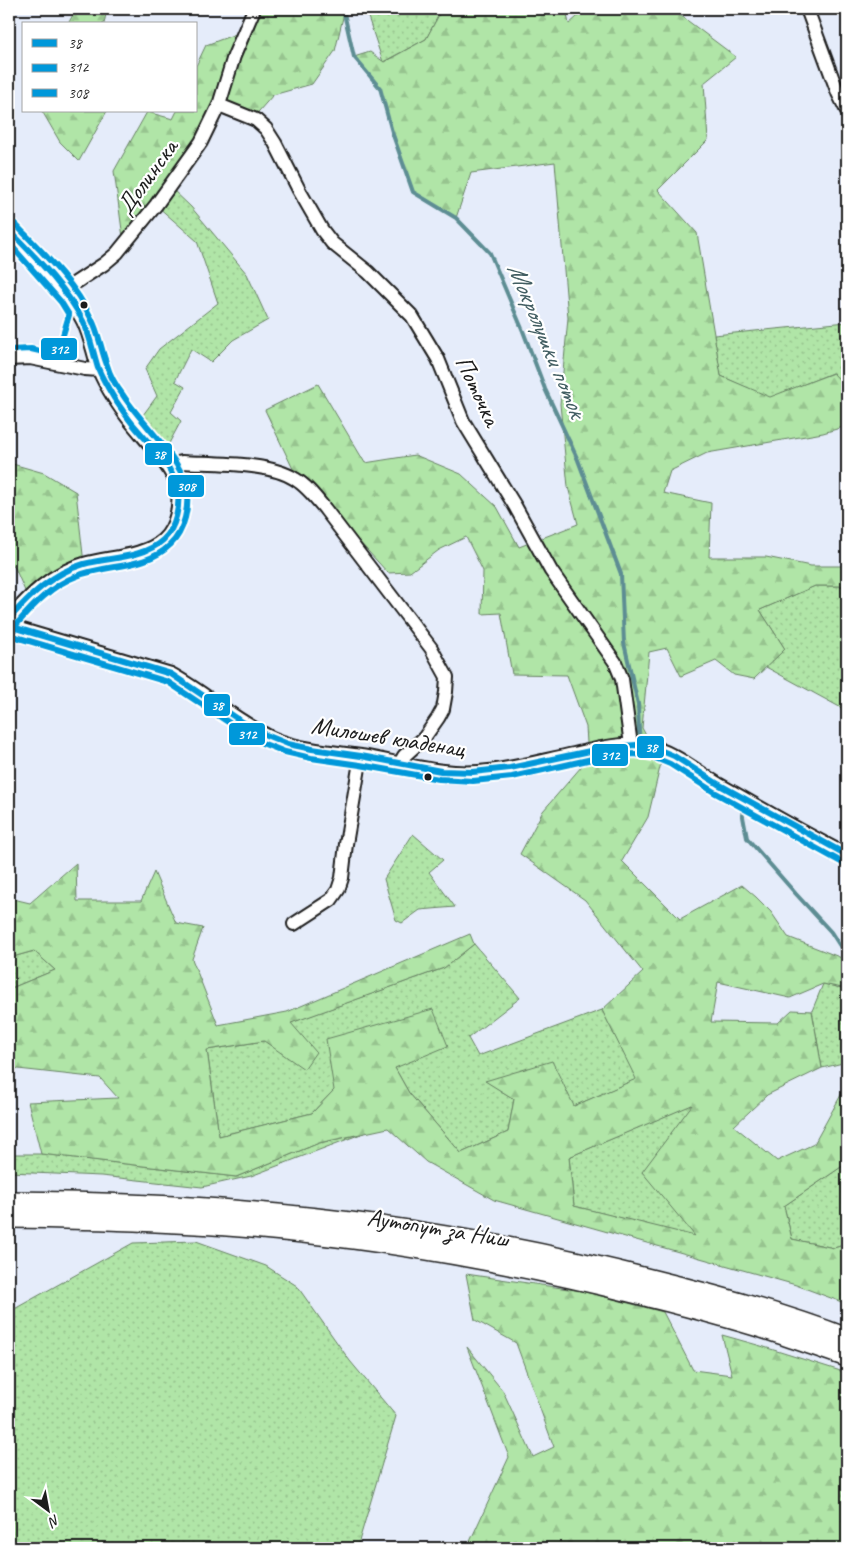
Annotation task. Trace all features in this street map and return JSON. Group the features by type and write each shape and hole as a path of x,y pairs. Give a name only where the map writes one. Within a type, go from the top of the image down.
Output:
{"highway":[{"name":"Аутопут за Ниш","path":"9,1201 243,1210 385,1226 529,1251 611,1269 721,1297 847,1338"},
{"name":"Аутопут за Ниш","path":"9,1218 199,1224 253,1228 356,1239 452,1254 589,1282 711,1313 847,1357"}],"street":[{"name":"Долинска","path":"64,292 82,277 104,264 128,241 200,142 219,105 234,56 254,9"},
{"path":"807,9 838,93 847,111"},
{"name":"Поточка","path":"219,105 256,120 266,129 317,222 332,243 368,272 412,316 438,359 463,421 515,506 551,571 615,662 622,679 632,745"},
{"path":"9,230 75,306 88,333 99,370 123,413 168,468 178,487 178,502 173,525 164,538 154,546 141,552 84,564 60,573 28,598 9,619"},
{"path":"9,359 30,358 99,370"},
{"path":"168,468 182,462 271,469 296,480 315,496 331,516 431,648 447,677 443,709 424,738 404,756 400,763"},
{"name":"Милошев кладенац","path":"9,626 171,674 191,685 262,733 295,746 456,772 486,772 611,746 645,746 668,754 819,841 847,855"},
{"path":"294,924 331,900 338,890 342,878 346,844 362,756"}],"green space":[{"path":"76,9 107,9 104,22 69,22"},
{"path":"252,9 340,9 344,13 335,51 312,84 273,95 252,119 219,105 124,245 114,171 147,112 173,119 176,112 198,112 198,62 206,45 244,31"},
{"path":"340,9 442,9 426,39 383,62 367,14 344,13"},
{"path":"442,9 566,9 569,24 586,9 672,9 736,57 704,83 708,140 658,190 697,233 721,376 770,397 833,373 847,388 847,426 823,433 707,453 670,471 663,493 711,503 709,557 766,557 811,566 847,566 847,586 815,586 760,610 785,649 754,679 734,675 716,661 681,676 667,648 649,652 642,728 661,763 648,817 622,861 680,919 742,885 771,912 788,937 847,960 847,989 823,984 790,998 718,982 711,1022 778,1023 792,1010 812,1011 822,1068 767,1095 734,1126 777,1161 814,1144 847,1084 847,1163 784,1206 792,1239 834,1248 847,1244 847,1304 796,1285 494,1200 426,1162 388,1128 319,1143 236,1177 41,1154 28,1102 118,1098 100,1078 9,1068 9,989 55,970 34,951 9,958 9,898 30,903 76,863 77,901 141,901 154,872 176,923 203,928 192,959 218,1025 287,1012 470,934 474,944 444,968 291,1023 316,1052 304,1069 264,1041 207,1050 219,1136 312,1113 334,1090 326,1039 433,1009 448,1046 395,1068 409,1093 461,1153 508,1132 514,1099 485,1081 552,1061 574,1106 636,1079 602,1010 643,972 585,900 520,854 543,811 588,759 586,727 567,675 512,674 501,613 482,614 483,571 466,537 439,550 410,572 388,573 293,469 265,410 318,384 365,463 415,455 461,474 497,507 519,547 578,524 568,487 560,404 568,318 555,162 471,173 456,218 413,192 388,121 380,88 354,57 370,52 384,62 426,39","holes":["692,1105 642,1172 695,1236 574,1206 569,1157"]},
{"path":"43,112 106,112 79,161 60,142"},
{"path":"171,188 191,207 247,274 268,320 233,340 211,362 191,349 175,381 185,387 171,412 181,421 166,449 140,419 157,396 145,369 159,349 218,303 197,241 157,206"},
{"path":"847,322 847,388 832,373 770,398 721,376 714,335"},
{"path":"9,463 44,473 76,492 84,564 28,598 15,568 9,561"},
{"path":"815,586 847,586 847,711 766,667 785,649 760,610"},
{"path":"413,834 443,860 429,872 455,907 420,910 402,923 396,920 384,879"},
{"path":"474,944 520,998 468,1038 478,1056 602,1010 637,1079 574,1106 486,1081 514,1099 508,1132 461,1153 409,1093 395,1068 334,1090 312,1113 219,1136 207,1050 264,1041 290,1023 444,968"},
{"path":"34,951 55,970 9,989 9,958"},
{"path":"823,984 847,989 847,1062 822,1068 812,1011"},
{"path":"693,1104 695,1237 574,1206 569,1157"},
{"path":"361,1134 251,1176 202,1187 101,1176 9,1172 9,1154 42,1154 236,1177 319,1143"},
{"path":"847,1163 847,1244 834,1248 792,1239 784,1206"},
{"path":"196,1241 266,1266 297,1286 350,1361 396,1416 357,1548 9,1548 9,1312 133,1243"},
{"path":"466,1274 582,1291 663,1312 693,1370 732,1375 722,1335 847,1373 847,1548 467,1548 509,1457 467,1347 503,1391 533,1457 554,1447 516,1343 475,1320"}],"waterway":[{"name":"Мокролушки поток","path":"335,9 344,13 354,57 380,88 392,132 413,192 456,218 490,253 545,389 578,460 621,574 624,643 638,704 639,733"},
{"name":"Мокролушки поток","path":"741,806 747,838 831,932 847,957"}],"transit line":[{"name":"308","path":"15,224 57,268 76,292 91,318 114,381 130,405 175,462 182,474 187,493 187,509 183,525 175,539 160,553 138,562 89,572 68,580 44,596 16,625"},
{"name":"38","path":"9,230 49,273 76,308 90,338 103,379 127,417 160,456 170,471 178,494 178,508 171,529 163,540 155,546 136,554 84,564 62,573 34,593 9,619"},
{"name":"312","path":"9,243 61,302 69,315 57,355 31,349 9,350"},
{"name":"38","path":"9,626 171,674 241,721 266,735 288,744 312,749 441,771 473,772 510,768 609,747 636,745 655,748 674,756 718,784 847,855"},
{"name":"312","path":"9,635 168,682 262,743 285,752 311,758 439,779 473,781 512,777 610,755 635,754 653,757 670,764 714,792 843,863"}]}
